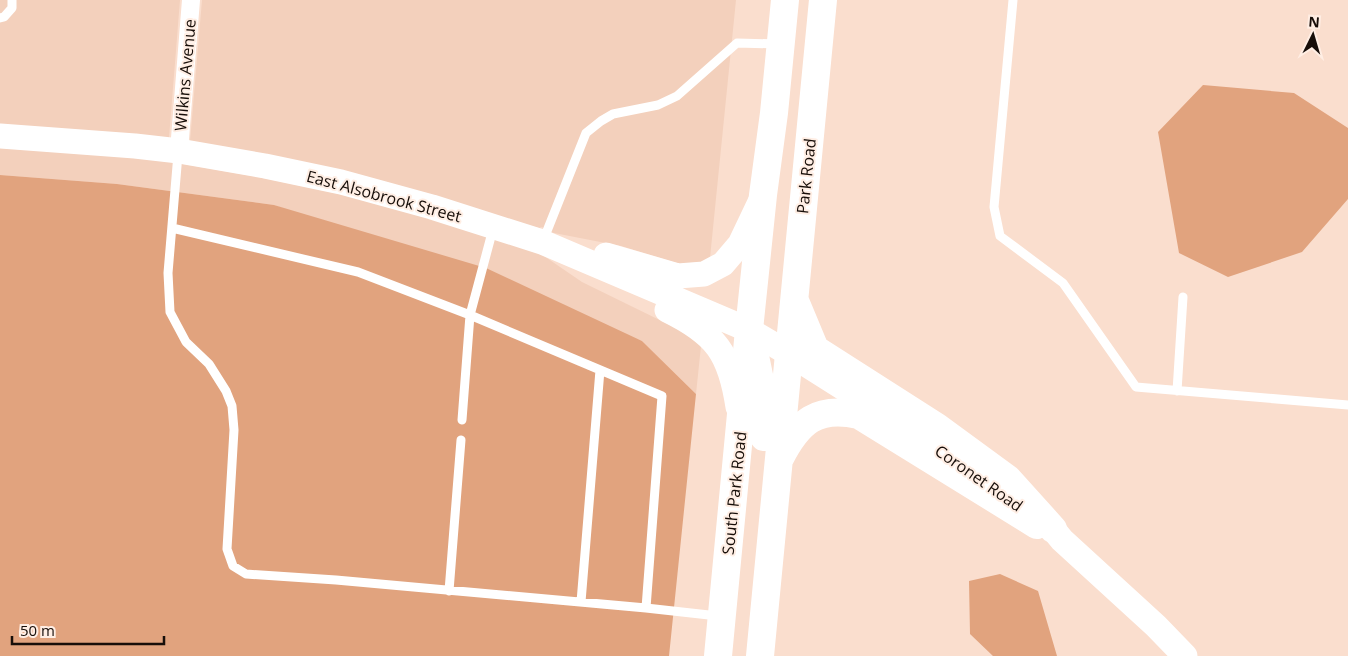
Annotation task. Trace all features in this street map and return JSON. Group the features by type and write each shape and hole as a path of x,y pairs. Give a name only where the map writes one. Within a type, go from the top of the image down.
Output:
{"main road":[{"path":"754,656 750,629 766,409 749,330 786,0"},
{"path":"760,656 788,353 770,312 769,272 788,35 786,0"},
{"path":"815,0 820,27"},
{"name":"Park Road","path":"788,353 823,0"},
{"path":"794,297 815,349 937,427 1008,479 1057,535"},
{"name":"South Park Road","path":"718,656 749,330"},
{"path":"778,461 790,437 806,422 824,413 843,412 859,415 1057,535"}],"street":[{"name":"Wilkins Avenue","path":"178,151 191,0"},
{"name":"East Alsobrook Street","path":"0,136 178,151 341,182 432,207 544,242 749,330"},
{"path":"544,242 618,258 678,276 704,274 724,264 740,244 763,195"},
{"path":"544,242 586,272 688,320 716,343 726,359 734,382 740,424"},
{"name":"Coronet Road","path":"749,330 924,439 1057,535 1156,626 1185,656"}],"lane":[{"path":"0,18 4,18 12,8 12,0"},
{"path":"1013,0 994,208 1000,236 1063,283 1136,387 1348,405"},
{"path":"544,242 586,133 613,114 668,102 736,43 780,44"},
{"path":"178,151 168,273 170,312 186,342 209,364 226,391 232,406 234,430 227,549 233,566 246,574 336,580 722,616"},
{"path":"462,420 470,315 494,226"},
{"path":"172,228 358,272 470,315 662,396 646,608"},
{"path":"1177,391 1183,296"},
{"path":"581,602 600,370"},
{"path":"449,591 461,440"}],"shaded area":[{"path":"0,0 180,0 169,138 0,124"},
{"path":"202,0 736,0 710,258 701,262 680,264 621,246 549,232 542,227 539,228 190,141"},
{"path":"1203,85 1294,93 1348,128 1348,199 1302,252 1228,277 1179,253 1158,132"},
{"path":"0,148 134,157 263,178 339,194 430,218 541,254 582,282 682,331 701,346 696,394 642,341 274,205 117,184 0,175"},
{"path":"0,175 117,184 274,205 486,268 642,341 696,394 669,656 0,656"},
{"path":"1000,574 1038,591 1057,656 993,656 970,634 969,581"}]}
